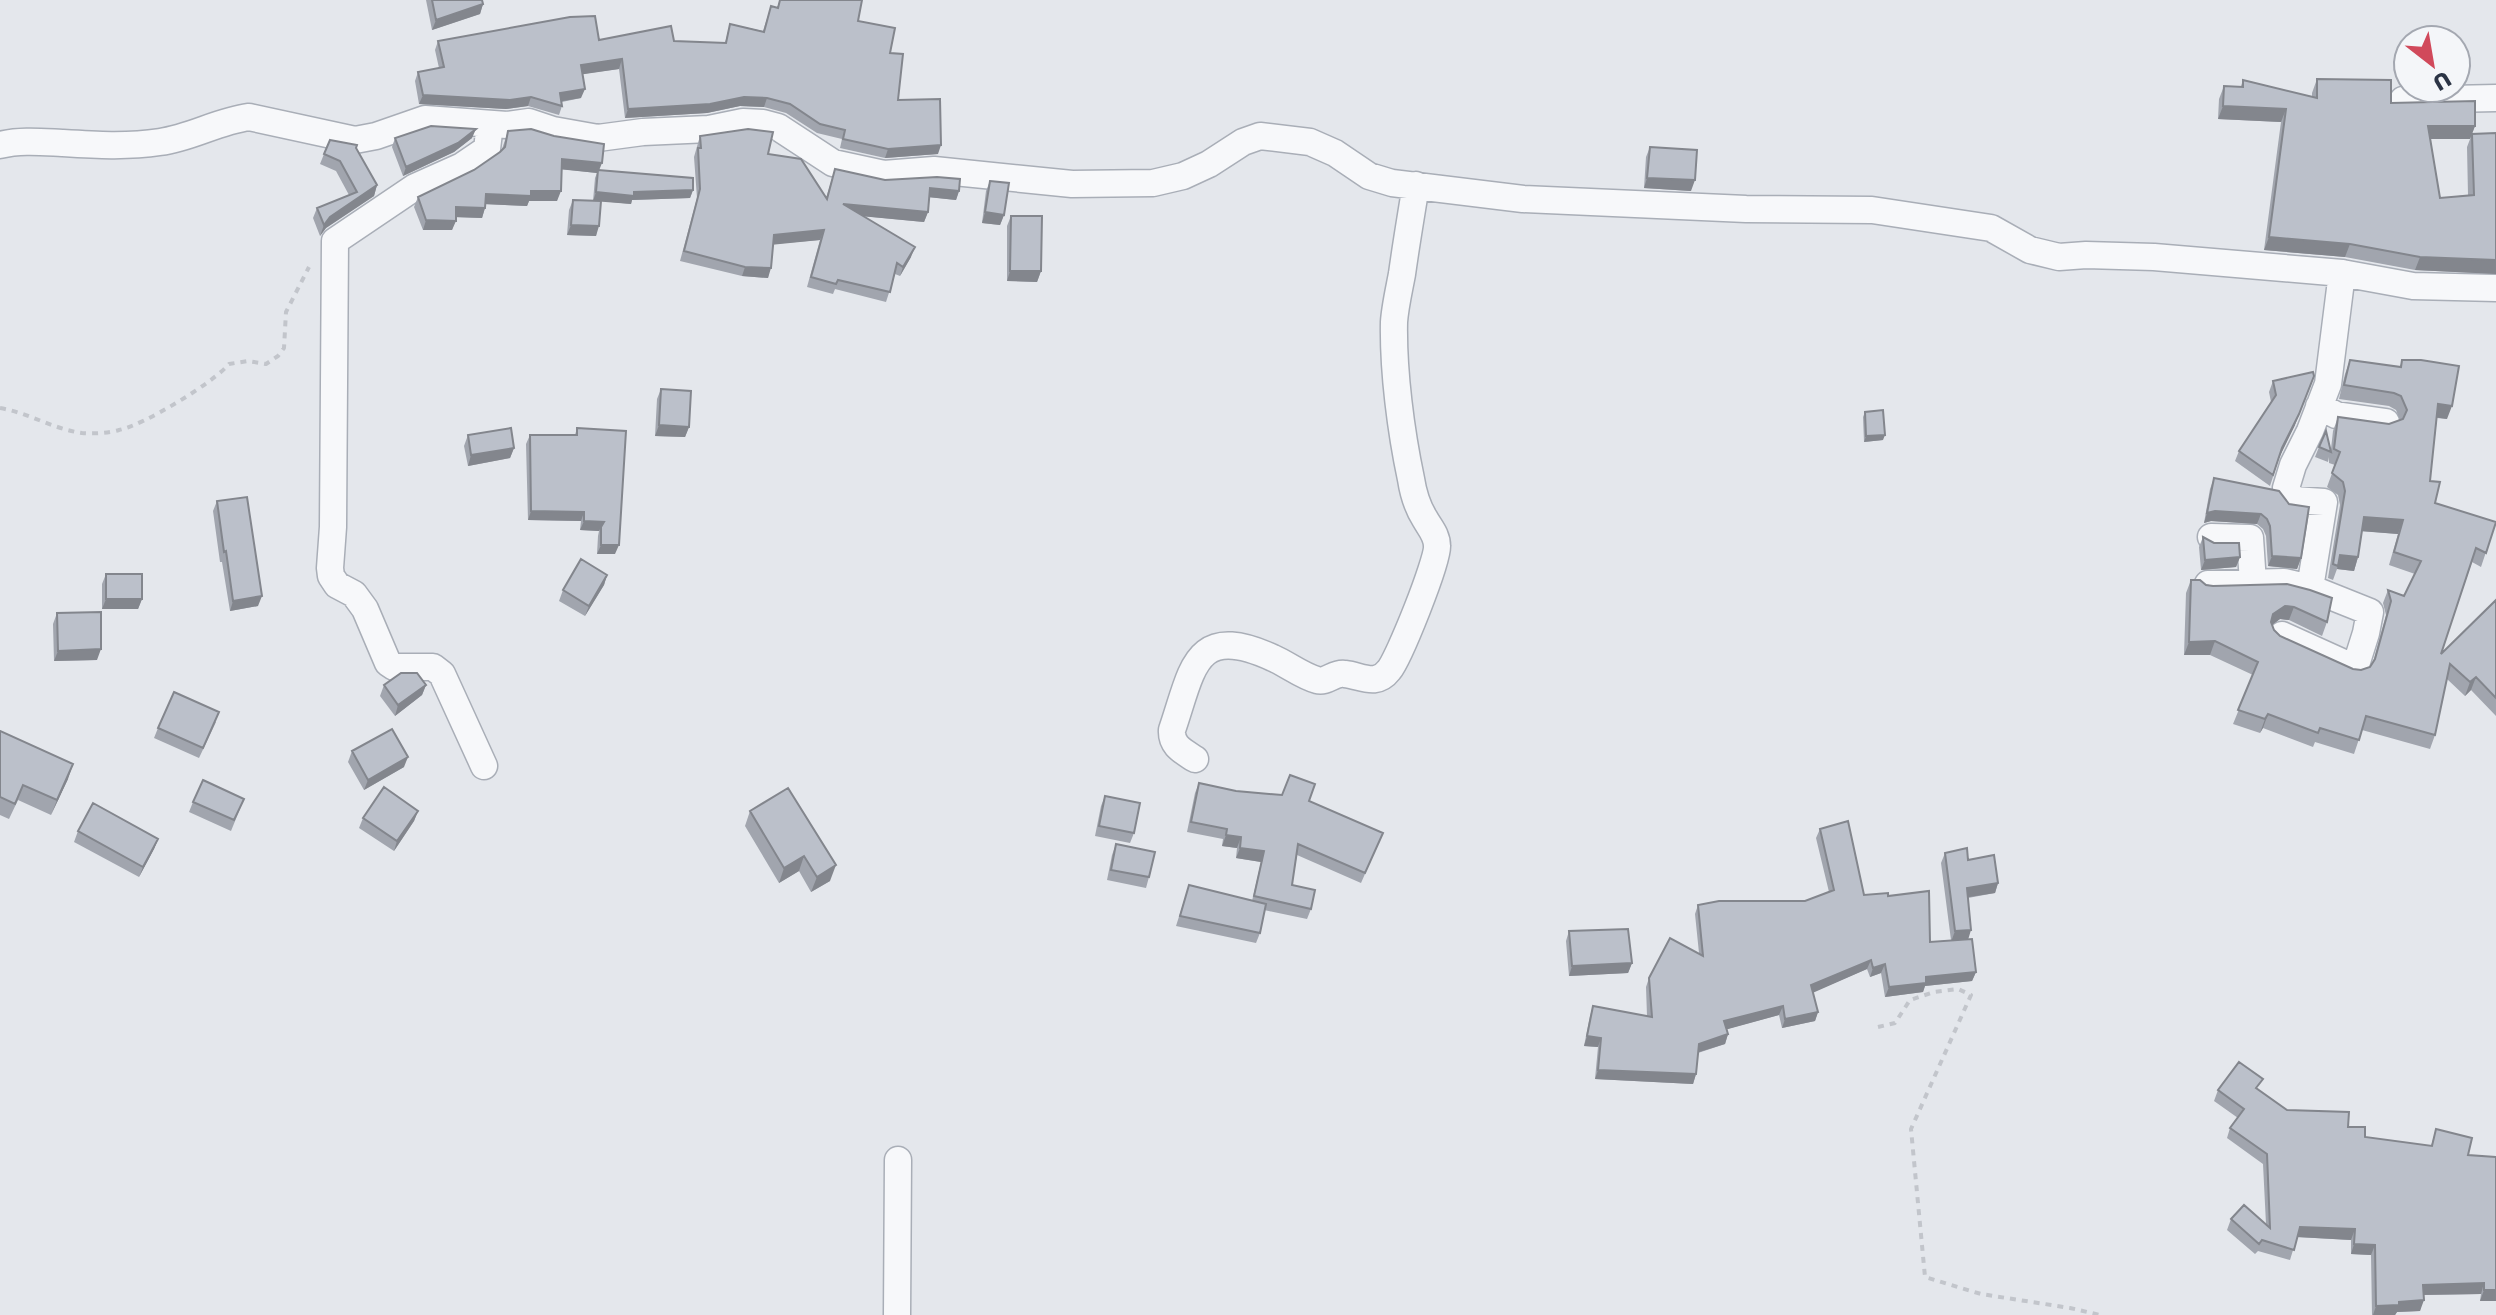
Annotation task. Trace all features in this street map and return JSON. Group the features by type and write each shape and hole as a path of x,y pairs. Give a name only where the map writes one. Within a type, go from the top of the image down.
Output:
{"street":[{"path":"2472,99 2496,98"},
{"path":"0,145 24,142 122,146 162,142 179,139 232,119 249,117 355,140 425,119 507,125 529,122 598,138 709,129 743,122 778,127 833,163 884,174 934,170 1072,184 1153,183 1183,176 1243,142 1260,136 1310,142 1335,153 1369,176 1392,183 1523,199 1746,209 1872,210 1991,228 2030,250 2059,257 2154,257 2342,273 2413,286 2496,288"},
{"path":"484,766 442,674 433,667 394,667 388,663 365,609 354,594 337,585 330,568 335,241 415,187 462,166 487,149 490,124"},
{"path":"1195,759 1177,747 1172,739 1172,730 1193,668 1204,653 1218,645 1239,647 1271,657 1317,680 1344,673 1370,680 1381,678 1390,669 1409,629 1437,547 1434,532 1424,518 1411,481 1398,384 1394,321 1416,185"},
{"path":"2310,588 2324,502 2293,500 2286,488 2328,384 2342,273"},
{"path":"2319,406 2336,415 2386,422"},
{"path":"2211,537 2250,538 2253,583"},
{"path":"2208,584 2284,582 2310,588 2370,612 2355,668 2282,635"},
{"path":"897,1315 898,1160"}],"path":[{"path":"0,408 20,411 54,427 84,433 120,430 198,390 221,374 229,364 248,361 266,364 284,348 286,312 309,265"},
{"path":"1878,1027 1895,1023 1910,1000 1934,992 1958,989 1971,995 1911,1129 1925,1277 1981,1294 2100,1315"}],"building":[{"path":"432,0 482,0 483,4 436,20"},
{"path":"780,0 862,0 858,21 895,28 890,53 903,54 898,100 940,99 941,145 888,149 843,139 845,130 820,124 790,104 767,98 744,97 710,104 628,109 622,59 581,65 585,89 560,93 562,106 531,97 510,100 423,95 418,72 444,67 438,41 570,17 595,16 599,40 671,26 674,41 726,43 730,24 764,32 771,6 778,8"},
{"path":"2317,79 2391,80 2392,104 2472,104 2475,101 2475,126 2428,126 2440,198 2474,195 2472,134 2496,133 2496,260 2420,257 2350,244 2269,237 2286,109 2223,106 2224,86 2243,87 2243,80 2317,98"},
{"path":"431,126 476,129 458,143 406,167 395,138"},
{"path":"531,129 604,144 602,163 562,159 561,191 531,191 531,196 486,194 485,208 456,207 456,221 426,220 418,197 474,170 500,152 505,147 508,131"},
{"path":"748,129 773,132 768,154 801,159 827,199 835,169 885,180 960,179 959,191 930,188 928,212 843,204 915,247 903,267 897,263 890,292 811,277 824,230 774,235 771,268 745,267 684,251 700,189 700,136"},
{"path":"330,140 357,145 377,185 330,217 324,225 317,208 357,192 340,161 324,154"},
{"path":"1650,147 1697,150 1695,180 1647,178"},
{"path":"598,170 693,178 693,190 634,192 634,196 596,192"},
{"path":"990,181 1009,183 1004,215 985,212"},
{"path":"573,200 601,201 599,226 571,225"},
{"path":"1011,216 1042,216 1041,271 1010,271"},
{"path":"2350,360 2401,367 2402,360 2459,366 2452,406 2438,404 2430,481 2440,482 2435,503 2496,522 2486,553 2476,548 2441,654 2496,600 2496,698 2476,677 2470,682 2450,664 2435,735 2366,716 2359,740 2320,728 2318,733 2268,714 2265,719 2238,710 2258,662 2215,641 2189,642 2191,580 2213,586 2287,584 2332,598 2327,622 2294,607 2285,606 2273,614 2271,622 2280,636 2353,669 2370,667 2375,659 2391,601 2388,590 2404,596 2421,561 2394,552 2403,520 2364,517 2358,557 2340,555 2338,566 2333,564 2345,491 2343,482 2332,473 2340,452 2334,449 2338,417 2389,424 2403,419 2407,410 2401,396 2394,393 2344,385"},
{"path":"2313,372 2273,475 2239,451 2276,395 2273,381"},
{"path":"661,389 691,391 689,427 659,425"},
{"path":"1883,410 1885,435 1866,436 1865,412"},
{"path":"511,428 514,448 471,455 468,435"},
{"path":"577,428 626,431 619,545 601,545 604,522 584,521 584,512 531,511 530,435 577,435"},
{"path":"2326,431 2331,452 2319,447"},
{"path":"2214,478 2279,491 2289,504 2309,507 2301,558 2272,556 2270,526 2261,514 2207,513"},
{"path":"247,497 262,596 233,601 217,501"},
{"path":"2203,537 2214,543 2239,543 2240,557 2205,560"},
{"path":"581,559 607,575 589,606 563,590"},
{"path":"106,574 142,574 142,599 106,599"},
{"path":"101,612 101,649 58,651 57,613"},
{"path":"401,673 417,673 426,685 398,705 384,685"},
{"path":"174,692 219,712 203,748 158,728"},
{"path":"392,729 408,757 368,780 352,751"},
{"path":"0,731 73,764 57,800 23,785 15,804 0,797"},
{"path":"1290,775 1315,784 1309,801 1383,833 1365,873 1298,844 1292,885 1315,890 1311,909 1254,896 1264,851 1240,848 1241,837 1226,835 1227,829 1191,822 1199,783 1236,791 1282,795"},
{"path":"203,780 244,799 234,820 193,802"},
{"path":"384,787 418,811 397,841 363,818"},
{"path":"788,788 836,865 817,877 804,856 784,868 750,811"},
{"path":"1105,796 1140,803 1134,833 1099,826"},
{"path":"93,803 158,839 143,867 78,831"},
{"path":"1848,821 1864,895 1888,893 1888,896 1929,891 1930,942 1972,939 1976,972 1926,977 1926,983 1889,987 1885,964 1873,968 1871,960 1811,985 1818,1012 1785,1019 1783,1006 1724,1021 1728,1034 1699,1044 1696,1074 1598,1070 1601,1038 1587,1036 1593,1006 1652,1017 1649,978 1670,938 1703,956 1698,905 1719,901 1805,901 1834,890 1820,829"},
{"path":"1116,844 1155,852 1149,877 1111,870"},
{"path":"1967,848 1968,860 1994,855 1998,883 1967,888 1971,930 1955,931 1945,853"},
{"path":"1189,885 1266,904 1260,933 1180,916"},
{"path":"1628,929 1632,963 1572,966 1569,931"},
{"path":"2239,1062 2263,1079 2256,1088 2287,1110 2349,1112 2348,1127 2365,1127 2365,1137 2432,1146 2436,1129 2472,1138 2468,1155 2496,1157 2496,1290 2484,1290 2484,1283 2423,1285 2424,1300 2376,1306 2375,1245 2354,1244 2355,1229 2300,1227 2294,1250 2262,1240 2259,1244 2231,1219 2244,1205 2270,1228 2267,1154 2230,1128 2244,1109 2218,1090"}]}
